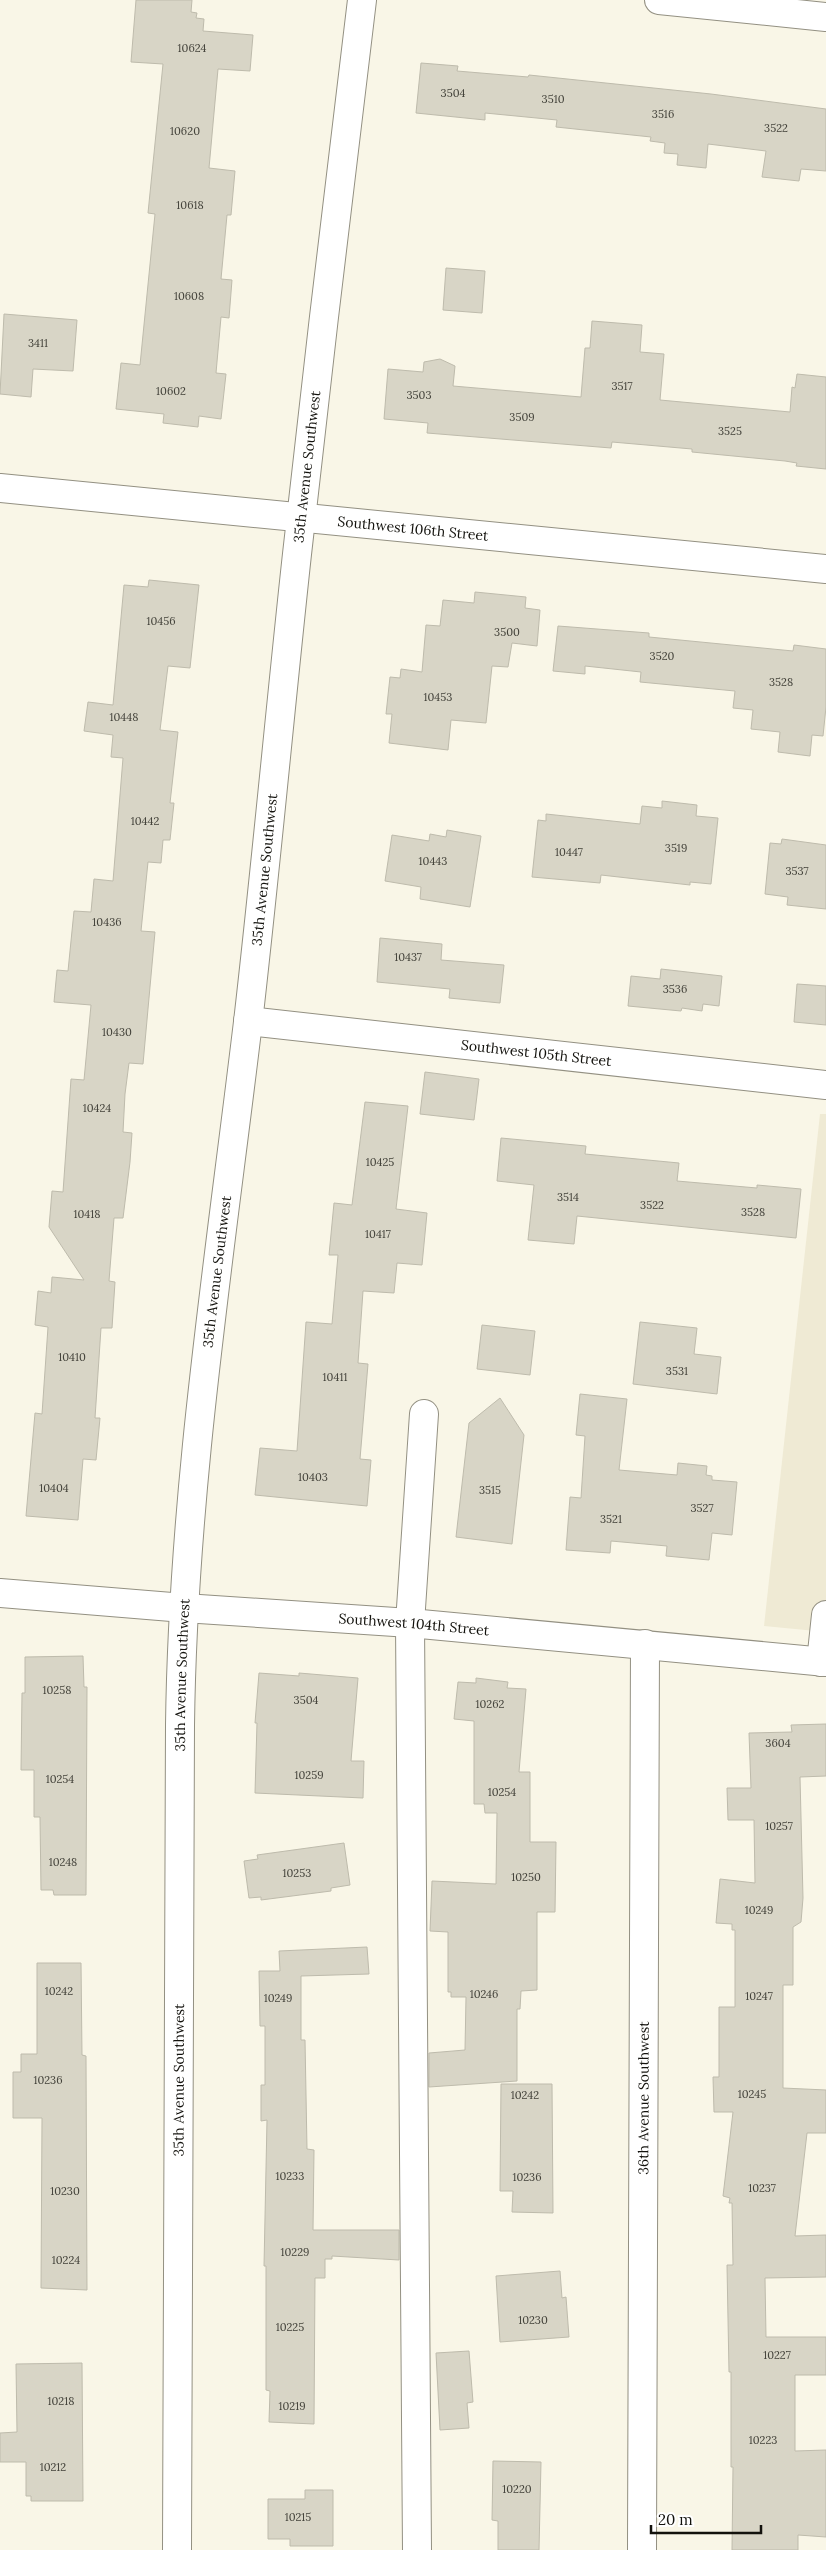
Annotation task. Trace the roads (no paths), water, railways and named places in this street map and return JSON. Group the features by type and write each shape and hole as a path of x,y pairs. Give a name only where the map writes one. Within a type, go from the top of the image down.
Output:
{"street":[{"name":"35th Avenue Southwest","path":"177,2550 180,1734 184,1608 198,1426 248,1021 301,518 362,0"},
{"path":"659,0 826,17"},
{"name":"Southwest 106th Street","path":"0,488 826,569"},
{"name":"Southwest 105th Street","path":"248,1021 826,1085"},
{"path":"417,2550 410,1622 424,1414"},
{"name":"Southwest 104th Street","path":"0,1593 184,1608 410,1622 823,1662"},
{"path":"823,1662 826,1615"},
{"name":"36th Avenue Southwest","path":"642,2550 645,1644"}]}
